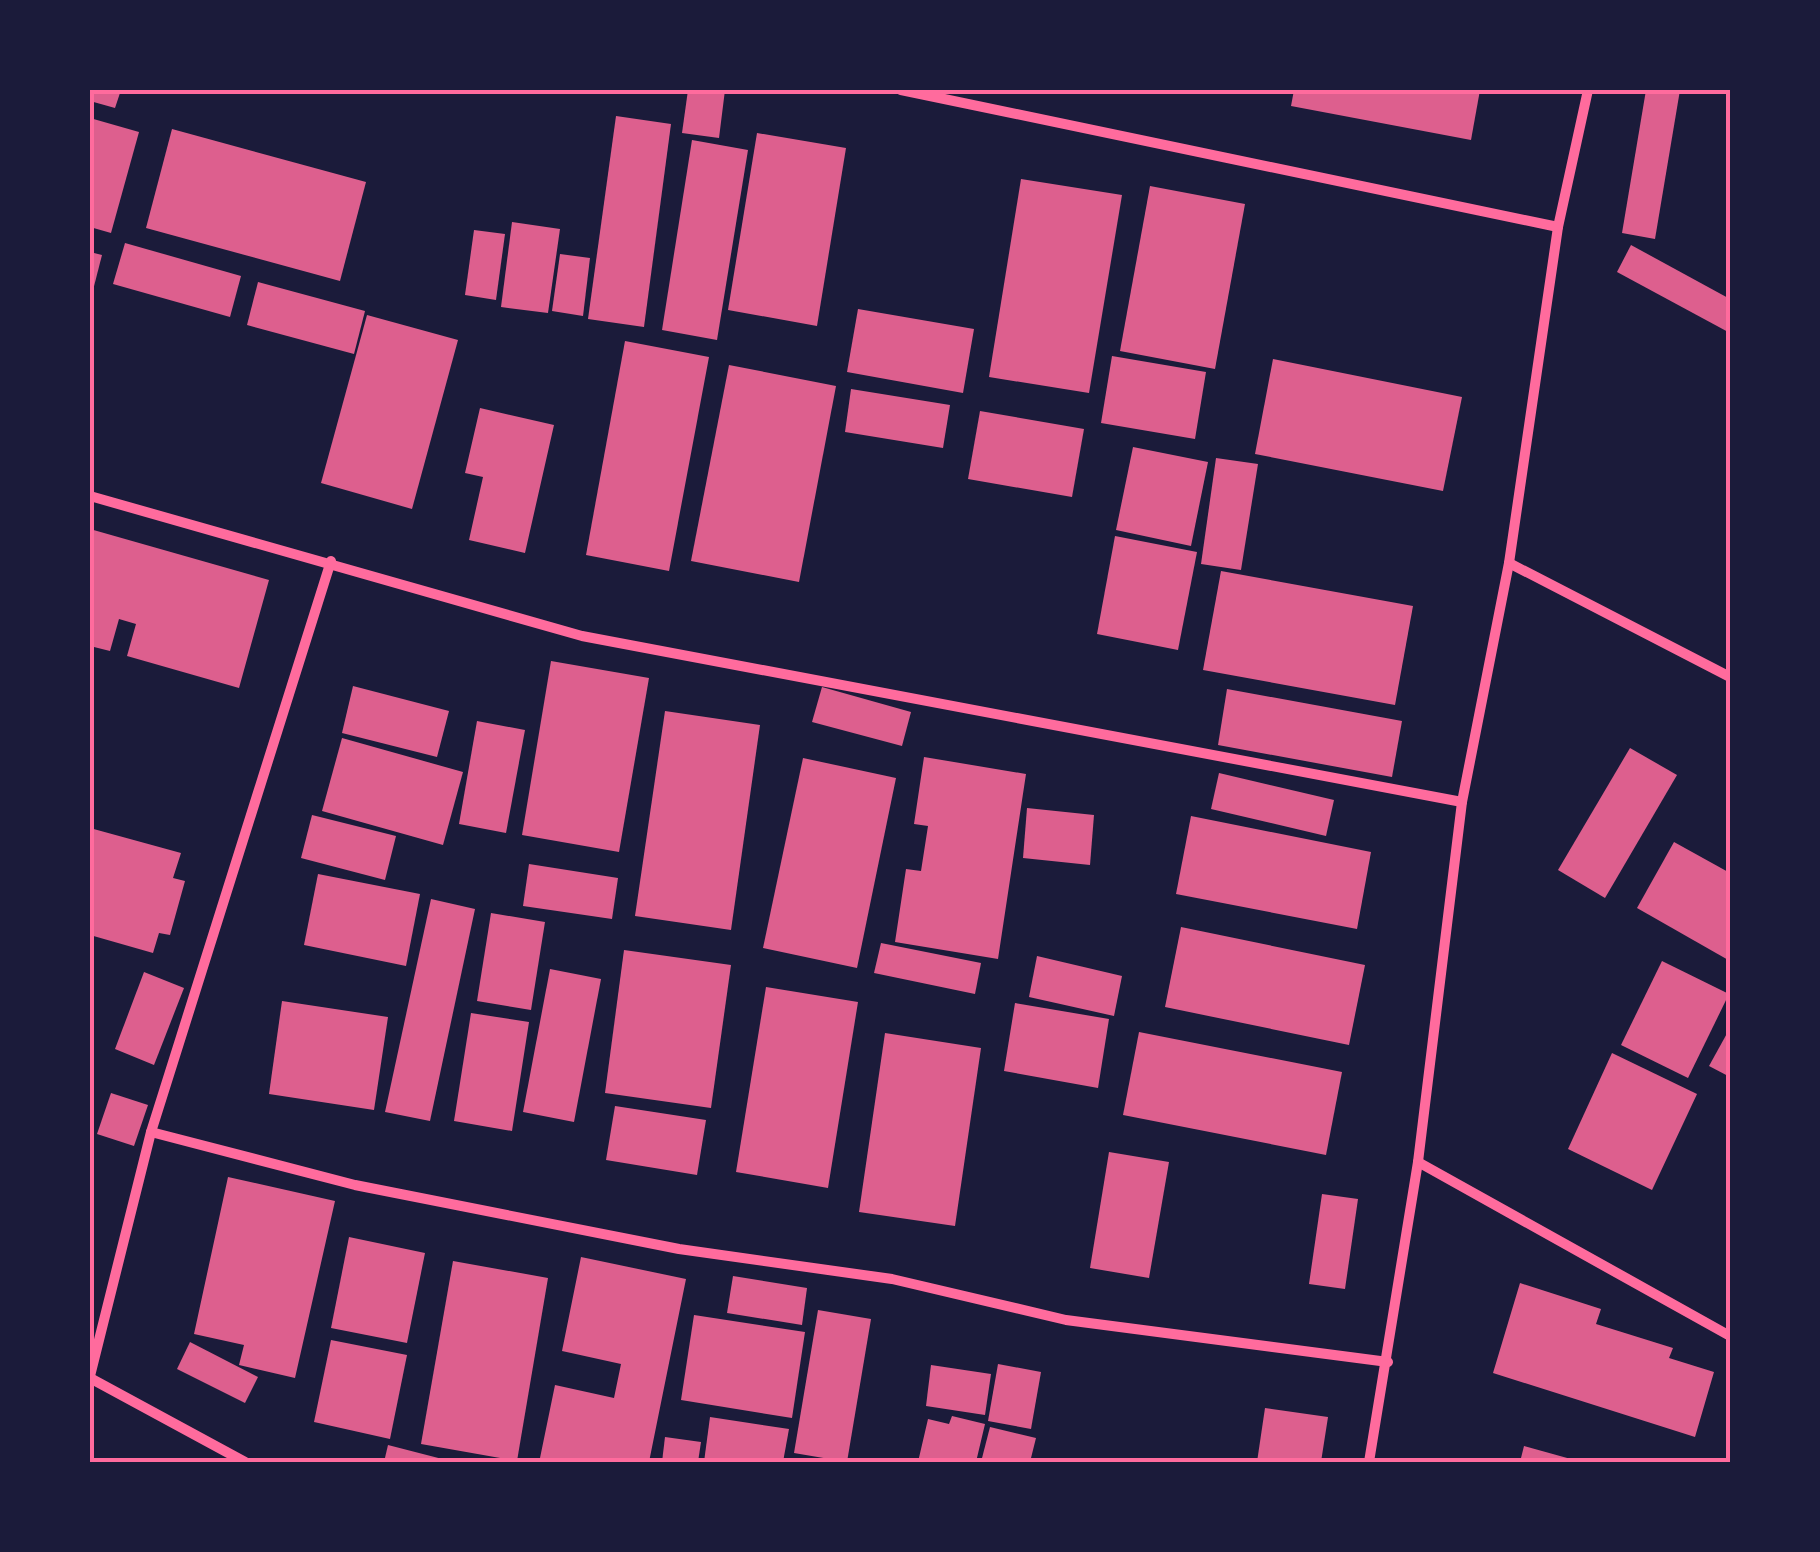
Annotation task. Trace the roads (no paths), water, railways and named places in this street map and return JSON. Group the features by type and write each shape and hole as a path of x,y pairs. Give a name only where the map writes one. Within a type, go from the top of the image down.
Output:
{"street":[{"path":"901,90 1558,226"},
{"path":"1369,1462 1418,1162 1462,802 1509,562 1558,226 1588,90"},
{"path":"90,496 582,636 1462,802"},
{"path":"245,1462 90,1377 151,1132 331,562"},
{"path":"1509,562 1730,677"},
{"path":"151,1132 355,1186 679,1249 892,1278 1066,1320 1388,1362"},
{"path":"1418,1162 1730,1336"}]}
